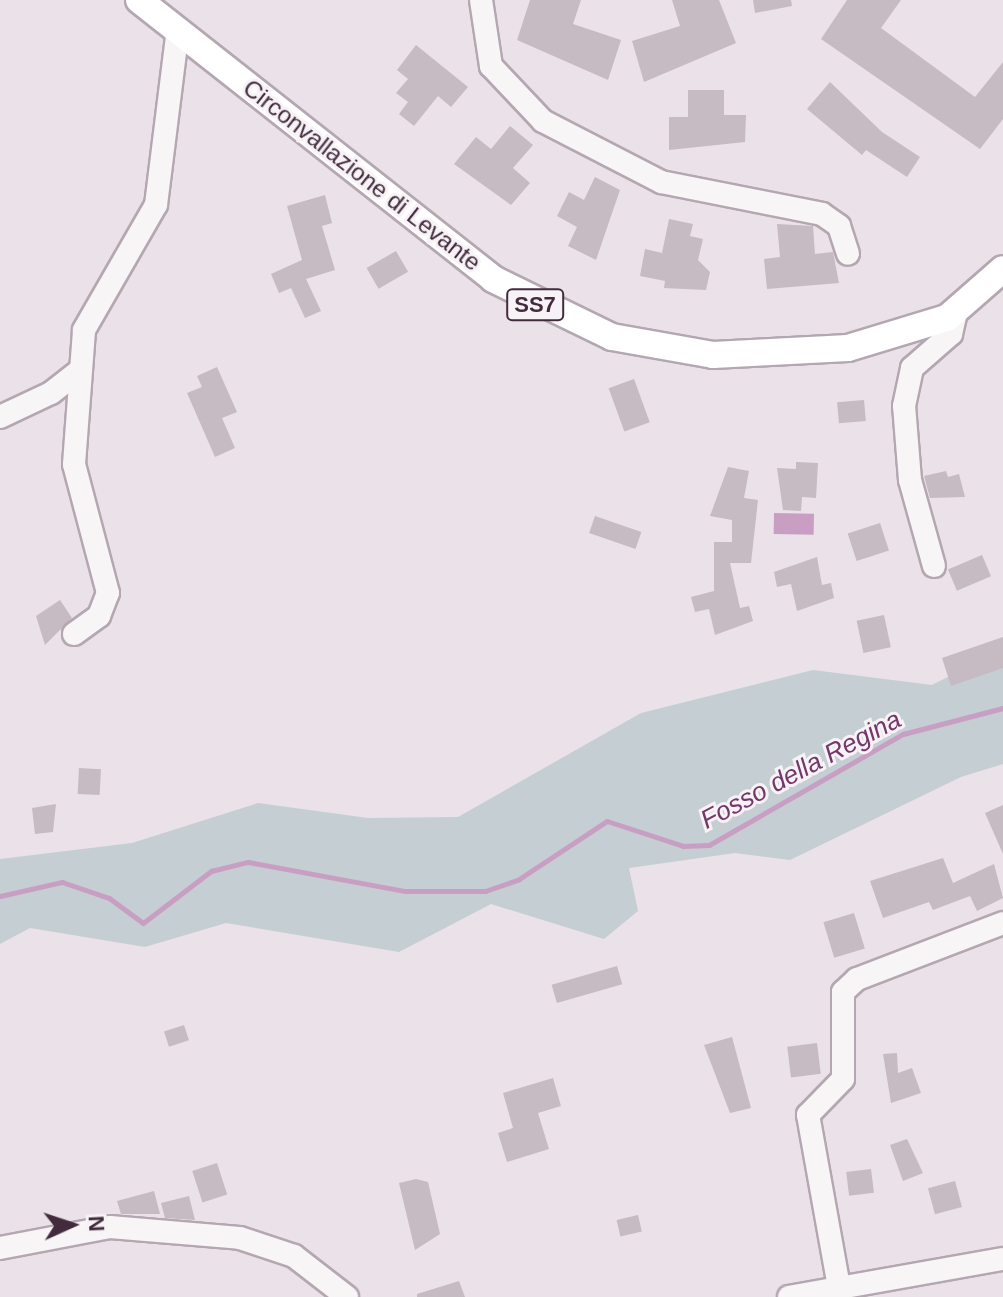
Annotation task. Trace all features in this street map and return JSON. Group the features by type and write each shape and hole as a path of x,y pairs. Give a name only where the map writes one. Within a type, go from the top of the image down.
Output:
{"main road":[{"name":"Circonvallazione di Levante","path":"139,0 493,279 591,330 678,352 767,356 859,346 956,313 1003,269"}],"street":[{"path":"481,0 491,66 543,121 661,182 822,214 839,226 848,254"},
{"path":"74,634 99,616 108,593 75,470 80,370 91,310 143,236 161,191 178,29"},
{"path":"934,566 910,480 904,412 912,368 951,334 956,313"},
{"path":"0,417 58,390 80,370"},
{"path":"839,1287 808,1115 844,1076 843,992 857,979 1003,923"},
{"path":"0,1248 110,1227 240,1238 294,1256 347,1297"},
{"path":"789,1297 1003,1259"}],"shaded area":[{"path":"774,513 814,514 814,535 774,534"},
{"path":"1003,649 1003,764 961,777 790,860 735,853 629,868 638,911 604,939 491,904 399,952 226,923 145,947 30,928 0,944 0,859 132,843 258,803 368,818 458,817 641,713 813,670 932,685"}],"building":[{"path":"530,0 581,0 573,24 621,40 608,80 517,40"},
{"path":"672,0 719,0 736,43 644,82 632,41 680,26"},
{"path":"753,0 791,0 792,6 755,13"},
{"path":"847,0 901,0 881,28 975,97 1003,62 1003,119 980,149 821,39"},
{"path":"416,45 468,87 451,107 438,96 414,126 399,114 408,102 396,93 408,79 397,70"},
{"path":"830,82 882,132 920,157 907,177 866,150 862,155 807,109"},
{"path":"688,90 724,90 724,115 746,115 745,142 669,150 669,117 688,117"},
{"path":"510,126 533,145 513,168 530,183 511,205 454,164 476,137 491,149"},
{"path":"595,177 620,190 596,260 568,246 577,227 557,216 569,192 584,200"},
{"path":"325,195 332,223 322,226 335,270 306,279 321,311 305,318 291,288 279,293 271,274 302,260 287,206"},
{"path":"669,219 693,224 690,236 703,239 698,260 710,272 706,290 664,288 665,281 640,276 645,249 662,253"},
{"path":"777,224 813,226 815,254 833,252 839,283 767,289 764,259 780,257"},
{"path":"396,251 408,272 379,289 367,268"},
{"path":"217,367 237,412 222,418 235,448 215,457 187,393 202,387 197,376"},
{"path":"634,379 650,422 624,431 609,388"},
{"path":"864,400 866,421 839,423 837,402"},
{"path":"796,462 818,463 816,498 802,497 801,511 783,510 777,468 796,469"},
{"path":"728,467 749,471 744,498 758,500 751,563 730,563 740,608 749,606 753,621 715,635 709,609 695,612 691,597 714,591 714,542 732,542 732,520 710,516"},
{"path":"946,471 948,477 959,474 965,497 930,498 924,476"},
{"path":"595,516 641,532 635,549 589,533"},
{"path":"880,523 889,551 857,561 848,534"},
{"path":"982,555 991,576 957,591 948,569"},
{"path":"817,557 822,585 831,583 834,598 797,611 791,584 777,587 774,572"},
{"path":"60,600 72,618 45,645 36,616"},
{"path":"884,615 891,647 863,653 857,621"},
{"path":"1003,637 1003,668 951,686 942,658"},
{"path":"79,768 101,769 100,795 78,794"},
{"path":"56,804 53,832 35,834 32,808"},
{"path":"1003,805 1003,854 985,813"},
{"path":"943,858 953,883 994,864 1003,898 977,911 970,896 933,910 929,902 883,918 870,881"},
{"path":"854,913 865,948 834,958 823,922"},
{"path":"617,966 622,984 557,1003 552,985"},
{"path":"184,1025 189,1040 169,1047 164,1031"},
{"path":"732,1037 751,1108 730,1113 704,1045"},
{"path":"817,1043 821,1074 791,1077 787,1047"},
{"path":"897,1053 898,1073 912,1068 921,1093 891,1103 883,1054"},
{"path":"553,1078 561,1106 538,1113 549,1149 507,1162 498,1133 513,1128 503,1093"},
{"path":"907,1139 923,1173 903,1181 890,1145"},
{"path":"217,1163 227,1194 202,1202 192,1171"},
{"path":"871,1169 874,1193 849,1196 846,1172"},
{"path":"416,1179 428,1182 440,1234 415,1250 399,1183"},
{"path":"955,1181 962,1207 935,1214 928,1188"},
{"path":"154,1191 160,1214 121,1214 117,1201"},
{"path":"189,1196 195,1220 165,1218 161,1203"},
{"path":"638,1215 642,1232 620,1237 617,1220"},
{"path":"459,1281 465,1297 417,1297 417,1294"}],"waterway":[{"name":"Fosso della Regina","path":"0,896 62,882 109,898 143,923 211,871 248,862 405,891 485,891 519,879 607,821 683,846 709,845 903,734 1003,708"}]}
